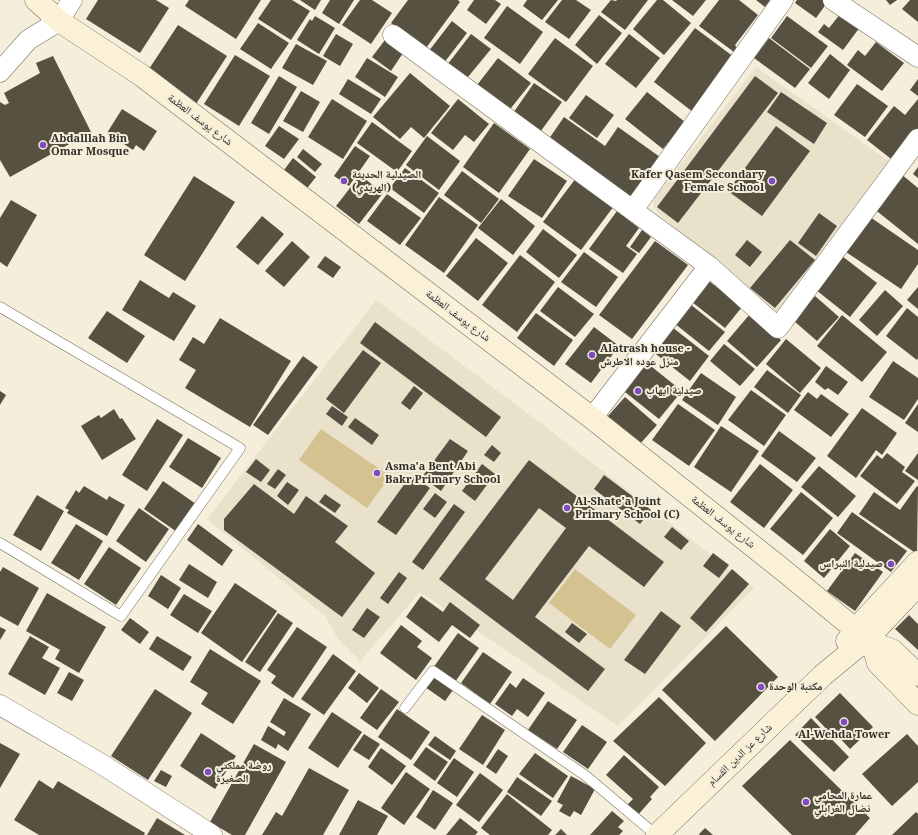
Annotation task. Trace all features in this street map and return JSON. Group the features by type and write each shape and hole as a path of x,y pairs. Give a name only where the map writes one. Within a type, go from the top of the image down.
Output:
{"street":[{"name":"شارع يوسف العظمة","path":"36,0 59,21 141,75 592,418 865,637 892,650 918,675"},
{"path":"0,72 28,40 59,21 72,0"},
{"path":"633,210 783,0"},
{"path":"833,0 918,57"},
{"path":"393,35 709,266 778,328 918,139"},
{"path":"592,418 709,266"},
{"name":"شارع عز الدين القسام","path":"865,637 918,562"},
{"name":"شارع عز الدين القسام","path":"657,835 918,585"},
{"path":"865,637 878,663 918,704"},
{"path":"0,705 103,765 212,835"}],"lane":[{"path":"0,307 240,448 121,616 0,543"},
{"path":"405,708 433,670 586,776 657,835"}],"shaded area":[{"name":"Kafer Qasem Secondary Female School","path":"756,67 890,162 778,320 658,213 654,207 654,199"},
{"path":"376,300 547,428 754,588 618,726 420,592 360,661 338,639 325,616 207,519"},
{"path":"321,429 390,476 367,508 299,460"},
{"path":"575,569 636,615 610,649 549,603"}],"building":[{"path":"98,0 156,0 169,8 140,53 86,19"},
{"path":"189,0 261,0 236,39 185,6"},
{"path":"271,0 292,0 310,11 291,40 258,19"},
{"path":"300,0 321,0 315,10"},
{"path":"330,0 354,0 339,24 322,13"},
{"path":"360,0 372,0 392,13 371,44 342,25"},
{"path":"408,0 458,0 460,2 426,48 391,23"},
{"path":"474,0 495,0 501,4 486,24 467,10"},
{"path":"527,0 558,0 542,20 523,6"},
{"path":"562,0 576,0 591,10 569,39 545,22"},
{"path":"611,0 648,0 625,30 601,12"},
{"path":"657,0 663,0 691,23 664,55 633,29"},
{"path":"672,0 706,0 693,16"},
{"path":"719,0 739,0 758,15 735,45 737,48 734,52 699,26"},
{"path":"756,0 770,0 765,7"},
{"path":"797,0 829,0 816,18 795,3"},
{"path":"886,0 897,0 890,5"},
{"path":"910,0 918,0 918,22 902,9"},
{"path":"507,6 543,32 520,64 484,38"},
{"path":"841,13 860,27 843,50 818,32 824,24 829,28"},
{"path":"599,15 622,33 597,64 575,45"},
{"path":"315,16 335,28 319,54 297,40 310,19 312,21"},
{"path":"787,16 828,46 811,68 771,38"},
{"path":"452,21 467,33 440,68 425,56"},
{"path":"258,23 289,43 271,69 240,49"},
{"path":"178,25 227,56 196,104 147,72"},
{"path":"695,28 734,57 693,112 654,82"},
{"path":"336,34 353,44 340,66 323,56"},
{"path":"471,34 491,49 463,83 444,69"},
{"path":"629,34 660,58 636,88 605,64"},
{"path":"555,38 593,66 566,102 528,74"},
{"path":"769,38 810,69 795,88 754,58"},
{"path":"385,40 403,53 391,71 372,57"},
{"path":"876,42 904,63 882,91 847,65 858,50 865,56"},
{"path":"296,44 327,61 313,85 282,68"},
{"path":"830,54 850,70 829,99 808,83"},
{"path":"235,55 270,76 239,126 204,104"},
{"path":"53,56 91,132 10,177 0,160 0,102 5,105 9,103 4,93 40,73 36,63"},
{"path":"367,58 398,77 385,97 355,77"},
{"path":"498,58 531,83 507,113 474,89"},
{"path":"410,73 450,106 424,138 411,127 400,139 373,117"},
{"path":"279,76 297,87 269,134 251,123"},
{"path":"755,76 778,93 678,223 657,207"},
{"path":"348,79 381,99 371,114 339,94"},
{"path":"918,79 918,96 910,90"},
{"path":"534,83 562,102 538,135 511,116"},
{"path":"857,84 888,106 865,137 834,115"},
{"path":"301,91 320,102 303,132 283,121"},
{"path":"647,92 685,122 663,149 625,119"},
{"path":"781,92 827,123 814,144 767,112"},
{"path":"586,95 614,115 597,138 569,118"},
{"path":"332,99 367,121 343,159 308,137"},
{"path":"458,99 489,124 474,142 465,135 453,150 431,133"},
{"path":"918,99 918,134 895,162 867,140 894,106 905,115"},
{"path":"122,109 157,131 144,151 136,145 133,150 107,133"},
{"path":"564,117 605,146 618,127 660,157 628,201 546,143"},
{"path":"372,122 412,151 397,172 357,143"},
{"path":"494,123 530,149 499,193 463,167"},
{"path":"279,126 299,139 284,159 265,146"},
{"path":"776,126 810,151 762,216 728,191"},
{"path":"427,136 460,161 439,190 406,165"},
{"path":"355,146 370,156 349,186 334,176"},
{"path":"303,149 322,164 315,172 297,157"},
{"path":"293,158 316,177 304,192 281,174"},
{"path":"534,159 567,181 542,218 508,196"},
{"path":"918,167 918,178 913,174"},
{"path":"405,168 439,193 424,213 390,188"},
{"path":"462,171 499,199 481,223 444,195"},
{"path":"901,174 918,188 918,244 873,208"},
{"path":"360,175 383,193 359,224 336,206"},
{"path":"194,176 235,202 185,281 144,255"},
{"path":"576,178 614,206 581,250 543,222"},
{"path":"387,194 421,218 400,245 367,221"},
{"path":"439,197 478,225 444,273 405,245"},
{"path":"501,199 535,226 513,255 478,228"},
{"path":"11,200 37,215 7,267 0,262 0,218"},
{"path":"617,211 639,228 626,246 637,254 623,273 589,249"},
{"path":"819,213 837,226 816,256 798,243"},
{"path":"262,216 284,234 258,265 236,247"},
{"path":"870,217 918,250 918,264 901,289 846,252"},
{"path":"543,229 577,255 559,278 526,252"},
{"path":"642,230 651,237 639,253 630,247"},
{"path":"476,238 508,263 478,301 446,276"},
{"path":"747,240 762,252 750,267 735,255"},
{"path":"790,240 815,260 775,308 750,288"},
{"path":"292,241 310,257 284,287 265,271"},
{"path":"655,241 688,265 632,339 599,315"},
{"path":"584,252 618,277 596,307 561,282"},
{"path":"520,255 555,282 517,332 482,305"},
{"path":"325,256 341,267 333,278 317,267"},
{"path":"842,256 877,283 850,317 816,290"},
{"path":"140,280 169,298 173,292 196,306 174,341 122,310"},
{"path":"709,281 742,307 725,328 692,302"},
{"path":"558,287 594,314 575,337 540,311"},
{"path":"918,287 918,309 907,300"},
{"path":"885,290 903,306 877,336 859,320"},
{"path":"815,296 839,317 817,341 794,321"},
{"path":"690,304 725,332 709,351 674,323"},
{"path":"907,308 918,317 917,360 886,336"},
{"path":"107,311 145,336 127,363 88,338"},
{"path":"536,313 573,340 554,366 517,338"},
{"path":"750,314 781,340 757,367 727,341"},
{"path":"842,315 887,352 862,382 817,346"},
{"path":"220,318 291,361 250,427 185,388 196,370 179,360 193,337 204,344"},
{"path":"375,322 501,417 486,437 360,343"},
{"name":"Alatrash house - منزل عوده الاطرش","path":"594,327 619,346 591,383 565,364"},
{"path":"672,327 709,356 690,381 652,351"},
{"path":"786,339 821,368 800,393 766,364"},
{"path":"724,344 755,369 740,386 710,361"},
{"path":"363,350 381,363 344,413 326,399"},
{"path":"303,356 318,367 268,435 253,425"},
{"path":"893,361 918,378 918,399 904,420 869,397"},
{"path":"647,363 682,391 659,419 625,392"},
{"path":"826,366 848,382 838,395 828,388 825,390 815,382"},
{"path":"767,370 801,395 788,413 754,387"},
{"path":"701,373 736,397 718,425 682,400"},
{"path":"414,386 423,393 410,410 401,403"},
{"path":"751,390 786,415 764,446 728,420"},
{"path":"0,391 6,395 0,405"},
{"path":"808,392 817,399 821,394 849,414 831,437 794,410"},
{"path":"625,397 657,425 639,445 607,417"},
{"path":"678,404 715,430 689,466 652,440"},
{"path":"918,404 918,432 905,423"},
{"path":"332,406 348,417 342,426 326,414"},
{"path":"862,408 897,433 882,455 876,450 856,478 827,456"},
{"path":"114,409 136,439 102,460 81,426 99,415 101,418"},
{"path":"355,418 379,435 372,445 348,427"},
{"path":"157,419 183,435 147,491 122,475"},
{"path":"721,426 759,451 731,492 694,467"},
{"path":"779,431 816,458 797,482 761,456"},
{"path":"188,438 221,458 202,488 169,467"},
{"path":"450,439 468,451 441,491 422,477"},
{"path":"492,445 501,453 494,462 484,455"},
{"path":"887,453 905,467 902,472 915,481 897,504 860,476 877,455 882,459"},
{"path":"918,453 918,480 905,471"},
{"path":"256,459 270,470 261,482 246,472"},
{"path":"529,460 664,562 644,587 589,546 535,617 605,669 588,691 439,579","holes":["539,508 566,528 513,600 485,579"]},
{"path":"482,464 495,474 475,501 462,491"},
{"path":"760,464 793,490 764,528 730,502"},
{"path":"819,466 856,496 838,517 801,487"},
{"path":"278,469 286,475 275,489 267,484"},
{"path":"411,475 430,488 396,535 377,522"},
{"path":"604,475 651,510 640,524 594,489"},
{"path":"163,481 196,504 177,532 144,509"},
{"path":"287,482 299,490 288,505 277,496"},
{"path":"254,484 294,514 306,496 348,526 335,542 375,573 342,617 224,530 224,519"},
{"path":"84,486 107,500 109,496 125,505 107,536 67,513 69,510 65,508 76,490 79,493"},
{"path":"917,486 917,554 859,514 874,492 900,510"},
{"path":"801,492 833,518 803,555 770,529"},
{"path":"435,493 447,502 435,518 423,509"},
{"path":"325,494 341,505 335,513 319,502"},
{"path":"37,495 64,511 41,551 13,535"},
{"path":"454,504 465,512 423,570 412,562"},
{"path":"139,508 169,529 146,562 116,541"},
{"path":"852,512 907,551 891,572 837,533"},
{"path":"76,524 103,541 79,580 51,563"},
{"path":"198,524 233,550 222,566 187,540"},
{"path":"672,527 689,541 681,550 664,537"},
{"path":"830,529 850,546 824,578 804,561"},
{"path":"109,547 141,568 116,605 84,584"},
{"path":"713,553 729,565 719,578 703,566"},
{"path":"855,553 883,572 855,611 827,591"},
{"path":"189,564 217,582 208,598 179,580"},
{"path":"3,567 39,588 18,626 0,616 0,572"},
{"path":"732,569 749,584 706,632 690,618"},
{"path":"399,572 407,578 388,604 380,598"},
{"path":"161,575 181,588 168,609 148,596"},
{"path":"235,583 277,611 242,662 201,633"},
{"path":"47,593 106,627 79,673 55,659 60,650 26,631"},
{"path":"184,594 212,611 198,633 170,615"},
{"path":"421,596 443,612 450,602 480,625 470,638 452,625 439,642 406,617"},
{"path":"367,608 380,617 364,638 352,630"},
{"path":"661,611 681,626 645,674 624,660"},
{"path":"278,613 293,623 260,672 245,662"},
{"path":"909,615 918,624 918,650 895,629"},
{"path":"130,618 149,632 140,644 121,630"},
{"path":"572,623 587,634 579,643 565,632"},
{"path":"401,625 422,641 417,647 432,658 416,680 380,653"},
{"path":"726,626 778,677 715,741 662,690"},
{"path":"0,627 6,630 0,640"},
{"path":"297,627 327,647 293,698 271,683 276,676 267,670"},
{"path":"458,633 479,648 455,682 433,668"},
{"path":"30,636 49,647 42,658 60,668 45,695 8,674"},
{"path":"157,636 192,657 183,671 149,649"},
{"path":"210,649 261,681 233,724 201,704 208,693 190,682"},
{"path":"483,652 512,672 490,704 461,683"},
{"path":"333,654 356,671 324,715 301,699"},
{"path":"69,672 84,680 72,701 57,693"},
{"path":"359,673 379,688 367,703 348,688"},
{"path":"432,676 453,690 445,701 425,687"},
{"path":"523,678 545,693 528,717 517,709 512,716 495,704 510,683 516,688"},
{"path":"155,689 192,713 148,780 111,756"},
{"path":"381,689 399,702 377,730 360,718"},
{"name":"Al-Wehda Tower","path":"840,693 873,727 850,749 837,735 835,738 815,717"},
{"path":"659,697 706,743 665,786 613,741"},
{"path":"284,698 311,714 288,751 278,744 276,749 261,740 268,726 284,736 286,732 270,722"},
{"path":"548,701 577,720 557,749 528,730"},
{"path":"397,709 430,732 411,760 378,737"},
{"path":"332,712 362,732 338,768 308,748"},
{"path":"482,715 505,730 483,765 459,749"},
{"path":"811,718 849,757 834,772 795,735"},
{"path":"582,725 607,742 588,769 563,752"},
{"path":"201,733 236,756 215,789 180,766"},
{"path":"364,734 380,744 369,760 353,750"},
{"path":"907,734 918,746 918,782 892,806 862,774"},
{"path":"435,736 456,751 450,760 428,745"},
{"name":"عمارة المحامي نضال الغرابلي","path":"790,740 870,818 855,835 792,835 742,786"},
{"path":"0,743 20,754 0,788"},
{"path":"254,744 286,762 245,835 232,835 210,822"},
{"path":"426,747 448,762 435,781 413,765"},
{"path":"381,748 406,766 392,785 368,767"},
{"path":"498,749 508,756 496,774 486,767"},
{"path":"535,753 568,776 553,798 519,774"},
{"path":"624,755 659,787 650,797 652,799 637,816 626,806 633,799 606,775"},
{"path":"454,758 474,772 457,797 437,783"},
{"path":"309,768 349,790 323,835 262,835 276,812 282,816"},
{"path":"161,770 172,776 166,787 154,781"},
{"path":"406,772 430,789 404,825 381,808"},
{"path":"480,773 503,790 479,822 456,805"},
{"path":"571,776 595,789 581,815 574,811 570,817 559,811 563,805 557,802"},
{"path":"517,777 552,801 541,816 507,792"},
{"path":"39,780 53,789 58,781 145,833 144,835 39,835 14,820"},
{"path":"433,790 453,803 435,830 416,817"},
{"path":"507,794 552,830 548,835 490,835 481,828"},
{"path":"358,800 388,816 377,835 339,835"},
{"path":"612,811 624,821 618,827 623,831 619,835 590,835"},
{"path":"916,812 918,814 918,835 892,835"},
{"path":"157,818 185,835 147,835"},
{"path":"460,818 478,832 475,835 446,835"},
{"path":"705,828 713,835 700,835 699,834"},
{"path":"561,829 567,835 555,835"}],"place":[{"name":"Abdalllah Bin Omar Mosque","path":"43,145"},
{"name":"الصيدلية الحديثة (الهريدي)","path":"344,181"},
{"name":"Kafer Qasem Secondary Female School","path":"772,181"},
{"name":"Alatrash house - منزل عوده الاطرش","path":"592,355"},
{"name":"صيدلية ايهاب","path":"638,391"},
{"name":"Asma'a Bent Abi Bakr Primary School","path":"377,473"},
{"name":"Al-Shate'a Joint Primary School (C)","path":"567,508"},
{"name":"صيدلية النبراس","path":"891,564"},
{"name":"مكتبة الوحدة","path":"761,687"},
{"name":"Al-Wehda Tower","path":"844,722"},
{"name":"روضة مملكتي الصغيرة","path":"208,772"},
{"name":"عمارة المحامي نضال الغرابلي","path":"806,802"}]}
